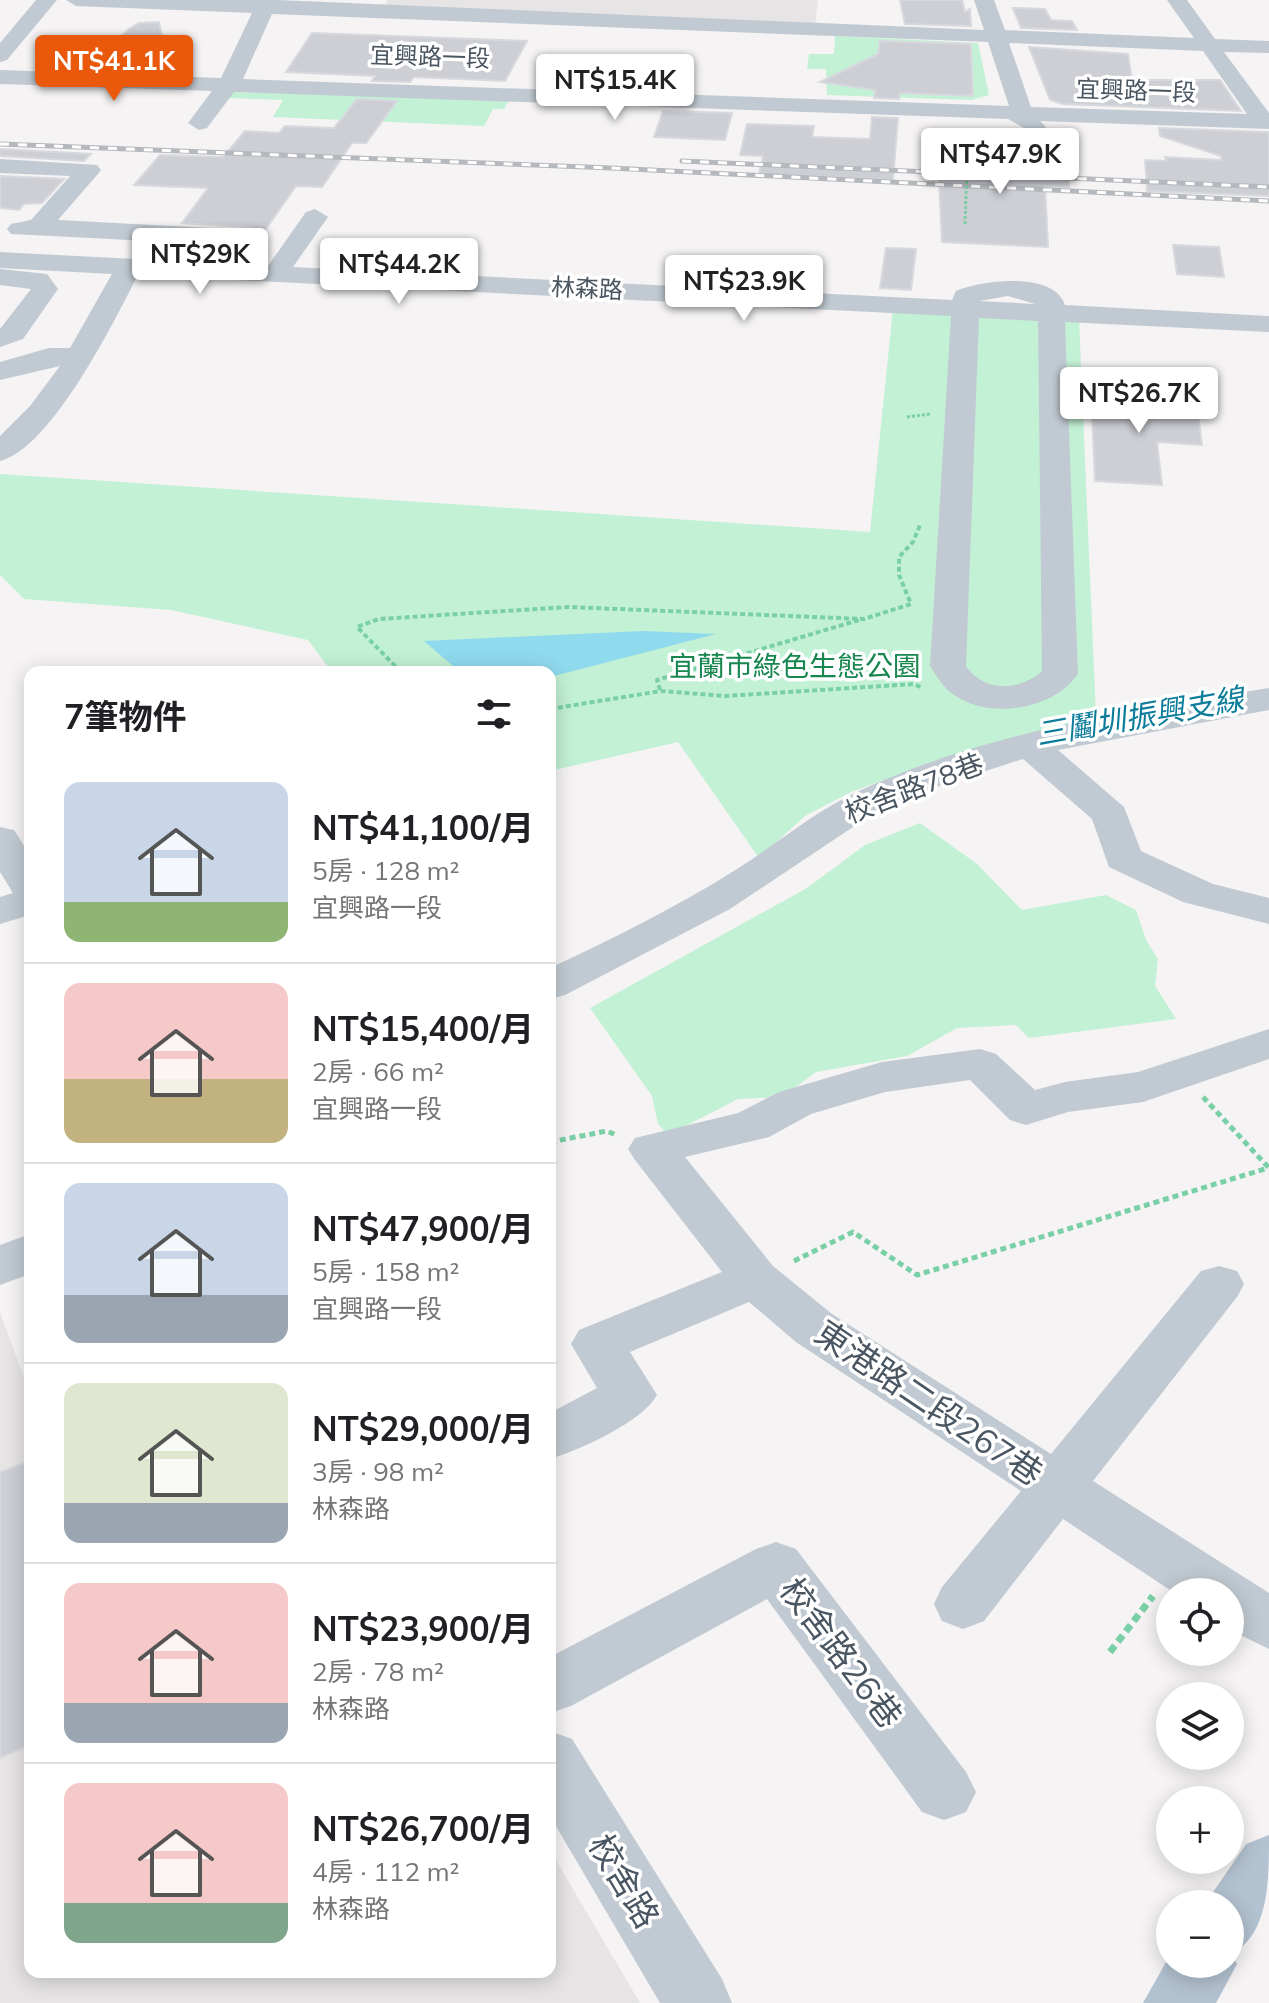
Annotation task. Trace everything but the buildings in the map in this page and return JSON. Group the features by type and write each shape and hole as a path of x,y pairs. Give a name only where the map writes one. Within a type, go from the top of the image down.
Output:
{"main road":[{"path":"1244,1902 1269,1865"},
{"path":"1177,2003 1194,1978"}],"street":[{"path":"0,56 47,0"},
{"path":"79,0 267,4 1269,47"},
{"path":"984,0 996,36 1012,111"},
{"path":"1177,0 1266,122"},
{"path":"199,123 232,79 267,4"},
{"name":"宜興路一段","path":"0,68 966,113 1012,111 1020,120 1042,129 1155,141 1204,140 1210,136 1210,120 1266,122"},
{"name":"宜興路一段","path":"0,77 232,79"},
{"path":"0,166 89,170 39,227"},
{"path":"275,274 315,217"},
{"path":"2,230 39,227 249,238"},
{"path":"489,258 422,267 426,271 521,271 532,276 526,286"},
{"path":"83,292 96,266"},
{"name":"林森路","path":"10,278 96,266 1269,324"},
{"path":"0,452 31,424 81,357 128,268"},
{"path":"0,317 13,298 10,278"},
{"path":"0,327 10,278"},
{"path":"0,338 9,331 38,291 33,282 10,278"},
{"path":"965,309 948,666 962,686 975,693 997,697 1041,691 1060,674 1050,313"},
{"path":"0,420 49,357 62,331"},
{"path":"0,371 49,357 81,357"},
{"name":"校舍路78巷","path":"556,982 657,933 740,885 828,822 876,798 1031,747 1174,714 1269,699"},
{"path":"1031,747 1110,815 1123,858 1198,893 1269,911"},
{"path":"0,839 24,878"},
{"path":"0,911 24,903"},
{"path":"662,1163 752,1126 795,1103 882,1077 980,1064 1026,1109 1065,1097 1143,1087 1269,1043"},
{"name":"東港路二段267巷","path":"662,1163 755,1279 814,1328 1196,1578"},
{"path":"0,1267 24,1255"},
{"path":"556,1435 630,1395 597,1344 755,1279"},
{"path":"963,1604 1219,1284"},
{"name":"校舍路26巷","path":"556,1684 776,1566 944,1792"},
{"path":"1244,1608 1269,1624"},
{"name":"校舍路","path":"556,1769 698,2003"}],"path":[{"path":"965,224 967,165"},
{"path":"661,691 657,680 911,604 899,575 899,557 913,542 925,513"},
{"path":"395,666 357,627 379,619 569,607 864,619"},
{"path":"556,708 661,691 725,696 914,684 928,690"},
{"path":"755,1279 853,1232 917,1275 1269,1168 1180,1073"},
{"path":"556,1141 607,1131 662,1163"},
{"path":"1110,1652 1156,1614"}],"shaded area":[{"path":"388,0 818,0 815,26 383,9"},
{"path":"0,1312 24,1378 24,1978 556,1978 556,1860 640,2003 0,2003"}],"green space":[{"path":"835,36 978,43 989,95 971,100 827,95 826,69 807,69 809,54 834,54"},
{"path":"233,92 509,100 504,109 493,109 484,126 273,117 283,100 228,98"},
{"name":"宜蘭市綠色生態公園","path":"893,309 1079,319 1096,718 936,761 851,792 805,816 759,858 678,742 556,770 556,666 328,666 308,640 171,610 24,599 0,575 0,474 870,532"},
{"path":"920,823 977,864 1022,910 1106,895 1136,910 1146,940 1158,959 1155,986 1176,1019 1029,1038 1016,1025 957,1028 907,1056 816,1072 782,1097 738,1099 668,1135 658,1124 652,1096 590,1008 807,888 865,845"}],"water":[{"path":"643,631 716,634 556,675 556,666 453,666 424,641"}],"railway":[{"path":"0,144 611,168 1269,201"},
{"path":"682,161 1269,187"}],"water label":[{"name":"三鬮圳振興支線","path":"1140,717"}]}
